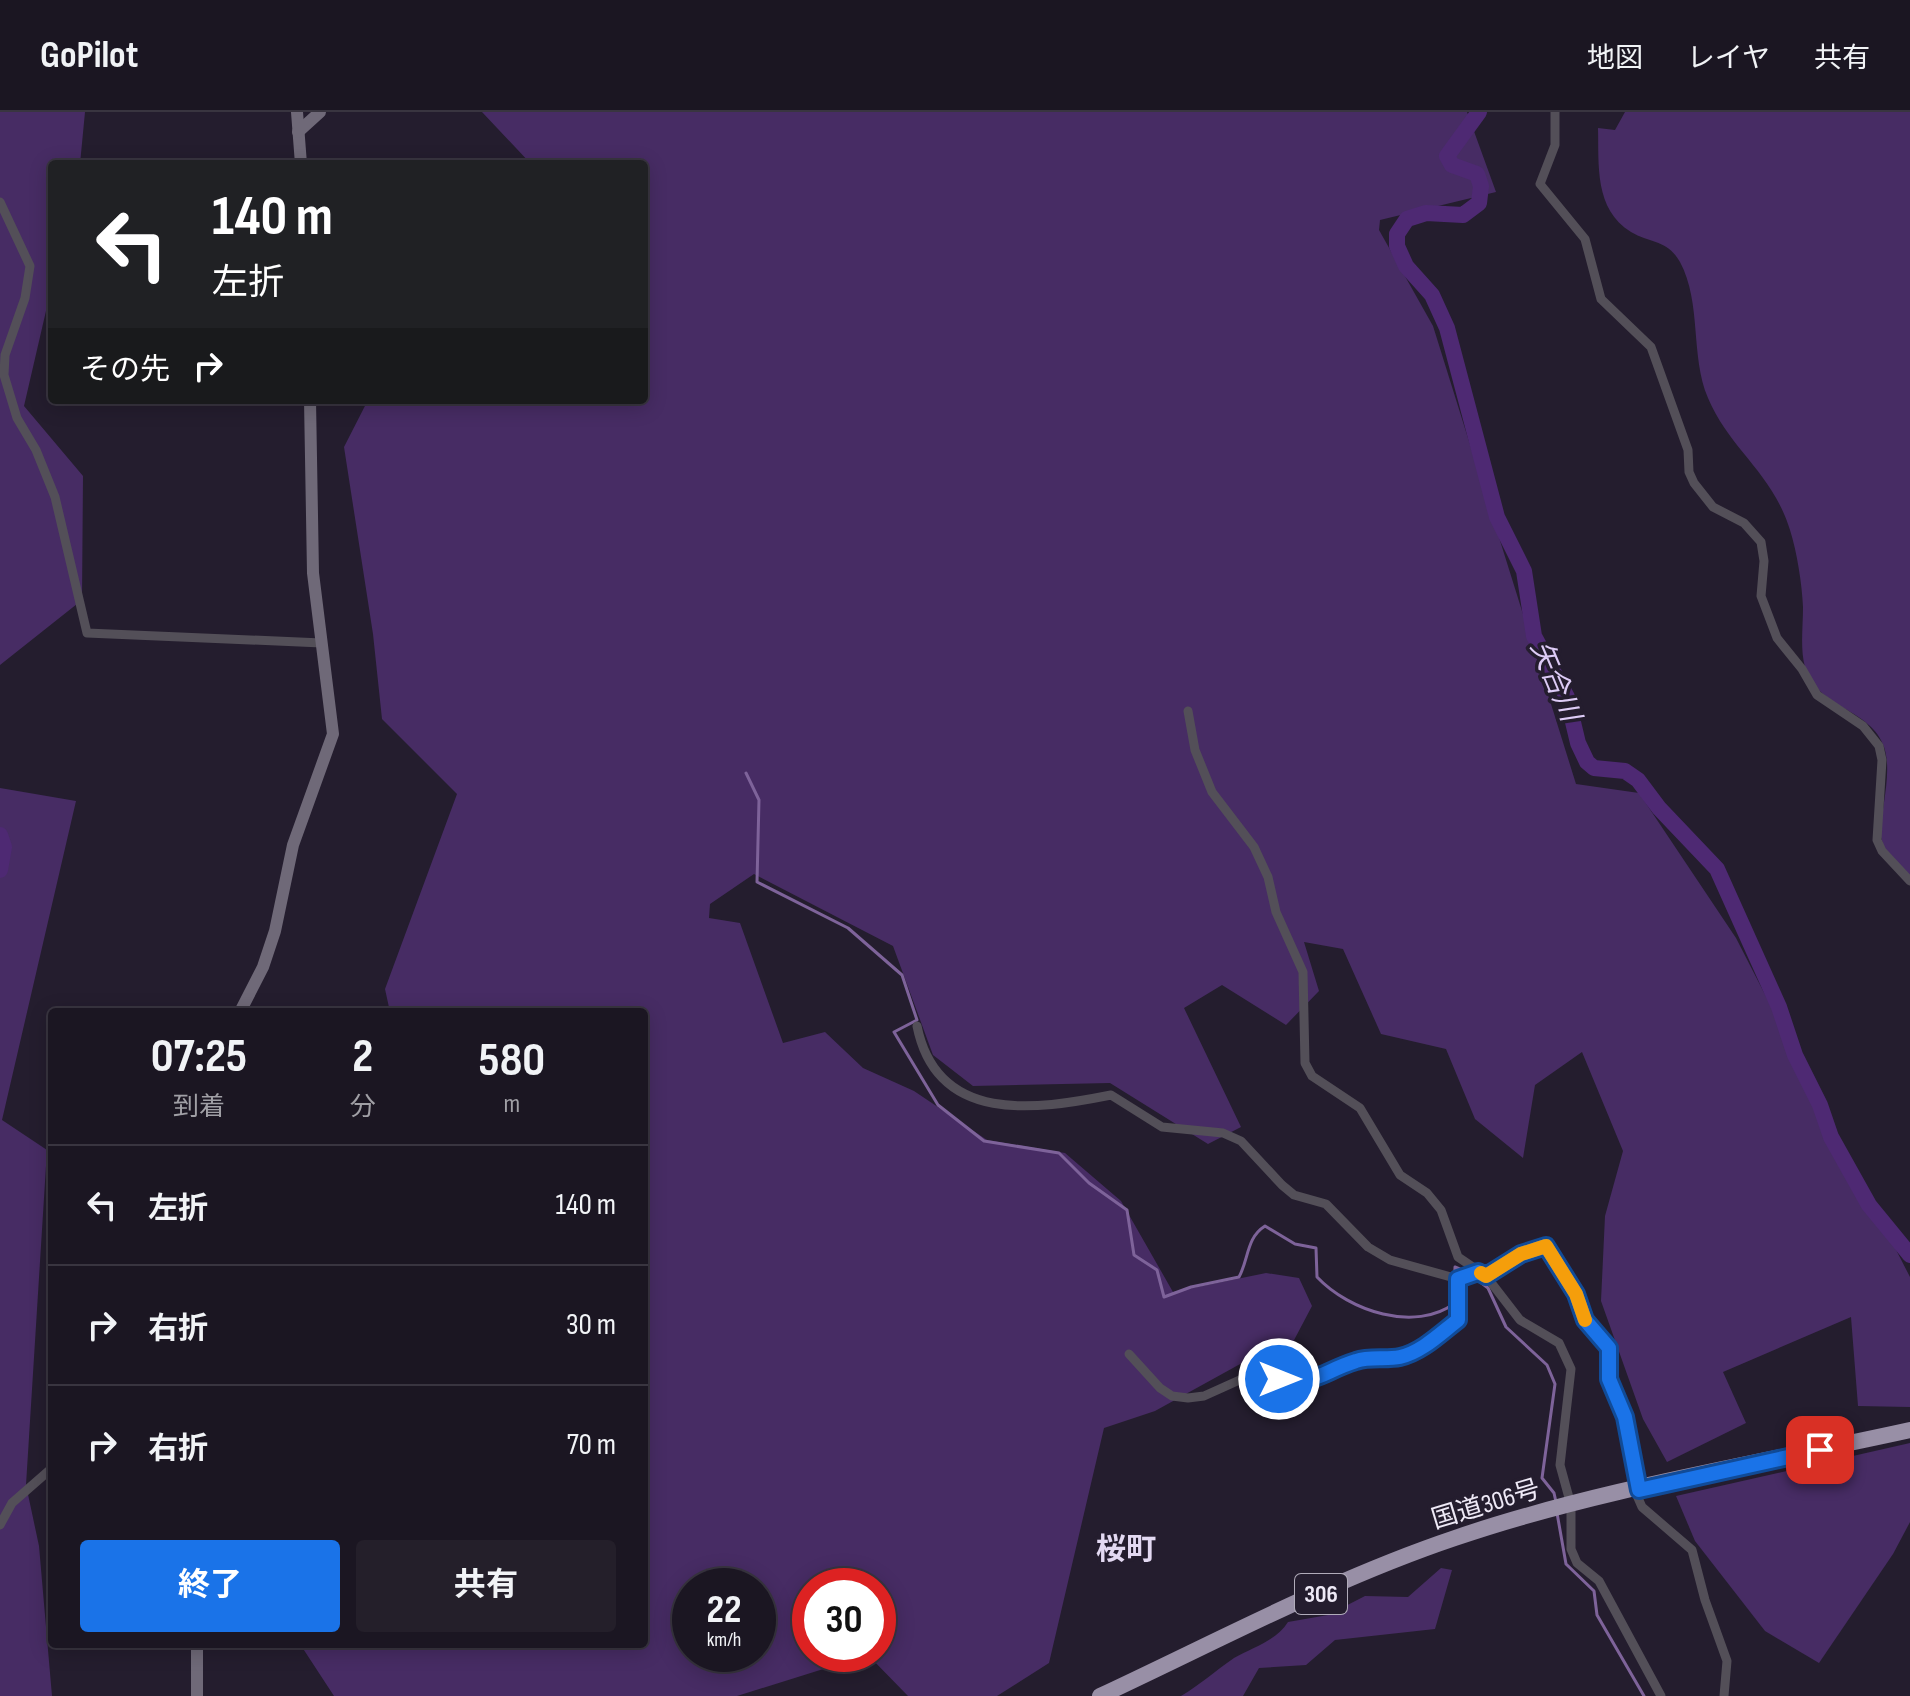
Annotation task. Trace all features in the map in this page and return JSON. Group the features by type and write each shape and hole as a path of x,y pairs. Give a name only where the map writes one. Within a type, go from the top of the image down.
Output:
{"highway":[{"name":"国道306号","path":"1100,1696 1402,1557 1562,1507 1910,1430"}],"main road":[{"path":"297,112 301,160"},
{"path":"298,132 320,112"},
{"path":"242,1008 267,955 293,845 332,743 313,573 310,404"},
{"path":"197,1648 197,1696"}],"street":[{"path":"1555,112 1555,145 1540,184 1585,239 1601,299 1651,347 1688,450 1689,472 1694,483 1713,507 1744,523 1761,542 1764,561 1761,596 1777,638 1802,669 1817,695 1868,730 1879,746 1882,760 1877,840 1882,851 1910,881"},
{"path":"0,202 30,266 25,298 8,341 4,375 17,418 36,450 55,497 87,633 322,643"},
{"path":"1188,711 1195,750 1212,792 1254,847 1268,877 1276,912 1303,972 1305,1063 1312,1076 1360,1108 1402,1178 1427,1193 1437,1204 1467,1276 1520,1320 1559,1343 1568,1355 1571,1369 1560,1465 1562,1507 1573,1557 1599,1581 1661,1696"},
{"path":"917,1026 922,1052 944,1078 982,1103 1048,1107 1111,1095 1162,1127 1223,1133 1241,1141 1294,1195 1326,1204 1335,1210 1368,1247 1390,1260 1467,1276 1546,1246 1576,1294 1585,1320 1609,1348 1609,1379 1625,1417 1642,1507 1692,1550 1705,1600 1727,1661 1724,1696"},
{"path":"1129,1354 1160,1388 1180,1397 1204,1396 1244,1378 1315,1381 1359,1359 1401,1357 1428,1345 1435,1335 1458,1320 1467,1276"},
{"path":"0,1525 12,1503 48,1472"}],"shaded area":[{"path":"0,112 85,112 80,160 48,160 48,302 24,406 83,476 82,600 0,665"},
{"path":"482,112 1467,112 1496,192 1380,220 1379,230 1433,326 1576,784 1639,793 1736,938 1910,1277 1910,1407 1858,1406 1851,1317 1723,1372 1746,1423 1667,1462 1643,1419 1601,1301 1605,1216 1623,1151 1582,1052 1535,1085 1523,1158 1475,1119 1446,1049 1381,1034 1343,949 1304,942 1319,991 1286,1025 1222,985 1184,1008 1241,1127 1208,1144 1110,1083 973,1086 933,1055 893,946 754,874 710,904 709,918 740,923 783,1043 825,1032 863,1068 914,1091 987,1140 1065,1153 1121,1201 1173,1292 1266,1273 1299,1278 1312,1306 1283,1361 1242,1363 1155,1411 1104,1428 1049,1663 997,1696 908,1696 885,1672 896,1672 896,1568 792,1568 792,1672 814,1672 737,1696 334,1696 303,1648 648,1648 648,1008 389,1008 385,989 457,794 382,719 373,634 344,447 366,404 648,404 648,160 527,160"},
{"path":"1625,112 1910,112 1910,877 1884,848 1881,837 1887,769 1884,747 1878,734 1820,691 1805,667 1802,588 1790,530 1773,492 1728,432 1708,398 1699,365 1691,295 1680,262 1670,249 1638,236 1619,222 1605,199 1599,171 1598,128 1615,130"},
{"path":"0,788 76,801 2,1120 47,1150 26,1485 39,1546 52,1696 0,1696"},
{"path":"1910,1443 1910,1522 1893,1554 1819,1663 1765,1631 1695,1541 1676,1496"},
{"path":"1441,1568 1452,1570 1435,1629 1335,1640 1306,1665 1259,1668 1243,1696 1181,1696 1234,1658 1271,1639 1288,1622 1328,1615 1365,1596 1408,1597"}],"waterway":[{"name":"矢合川","path":"1479,112 1447,156 1452,165 1477,174 1481,186 1479,203 1463,215 1426,213 1407,219 1397,234 1397,246 1406,266 1432,295 1447,328 1497,517 1524,571 1534,636 1567,697 1578,743 1587,762 1594,768 1625,771 1638,780 1659,808 1717,869 1779,1007 1795,1055 1820,1105 1831,1137 1869,1205 1910,1255"},
{"path":"746,773 759,800 757,882 848,928 902,975 917,1020 894,1032 938,1105 984,1141 1059,1153 1089,1183 1127,1210 1134,1255 1157,1270 1164,1297 1191,1287 1239,1277 1254,1236 1265,1226 1295,1244 1316,1248 1317,1277 1346,1300 1364,1308 1402,1317 1421,1316 1439,1312 1455,1303"},
{"path":"0,835 4,847 0,870"},
{"path":"1454,1295 1455,1267 1469,1273"},
{"path":"1475,1278 1488,1288 1506,1327 1547,1365 1555,1384 1542,1478 1554,1493 1556,1502"},
{"path":"1557,1513 1566,1564 1594,1591 1597,1615 1644,1696"}],"slow traffic":[{"path":"1481,1273 1486,1276 1521,1254 1546,1246 1576,1294 1585,1320"}],"district":[{"name":"桜町","path":"1126,1550"}],"route":[{"path":"1279,1379 1315,1381 1359,1359 1401,1357 1428,1345 1435,1335 1458,1320 1461,1311 1458,1279 1478,1272 1486,1276 1521,1254 1546,1246 1576,1294 1585,1320 1609,1348 1609,1379 1629,1430 1639,1490 1820,1450"}]}
